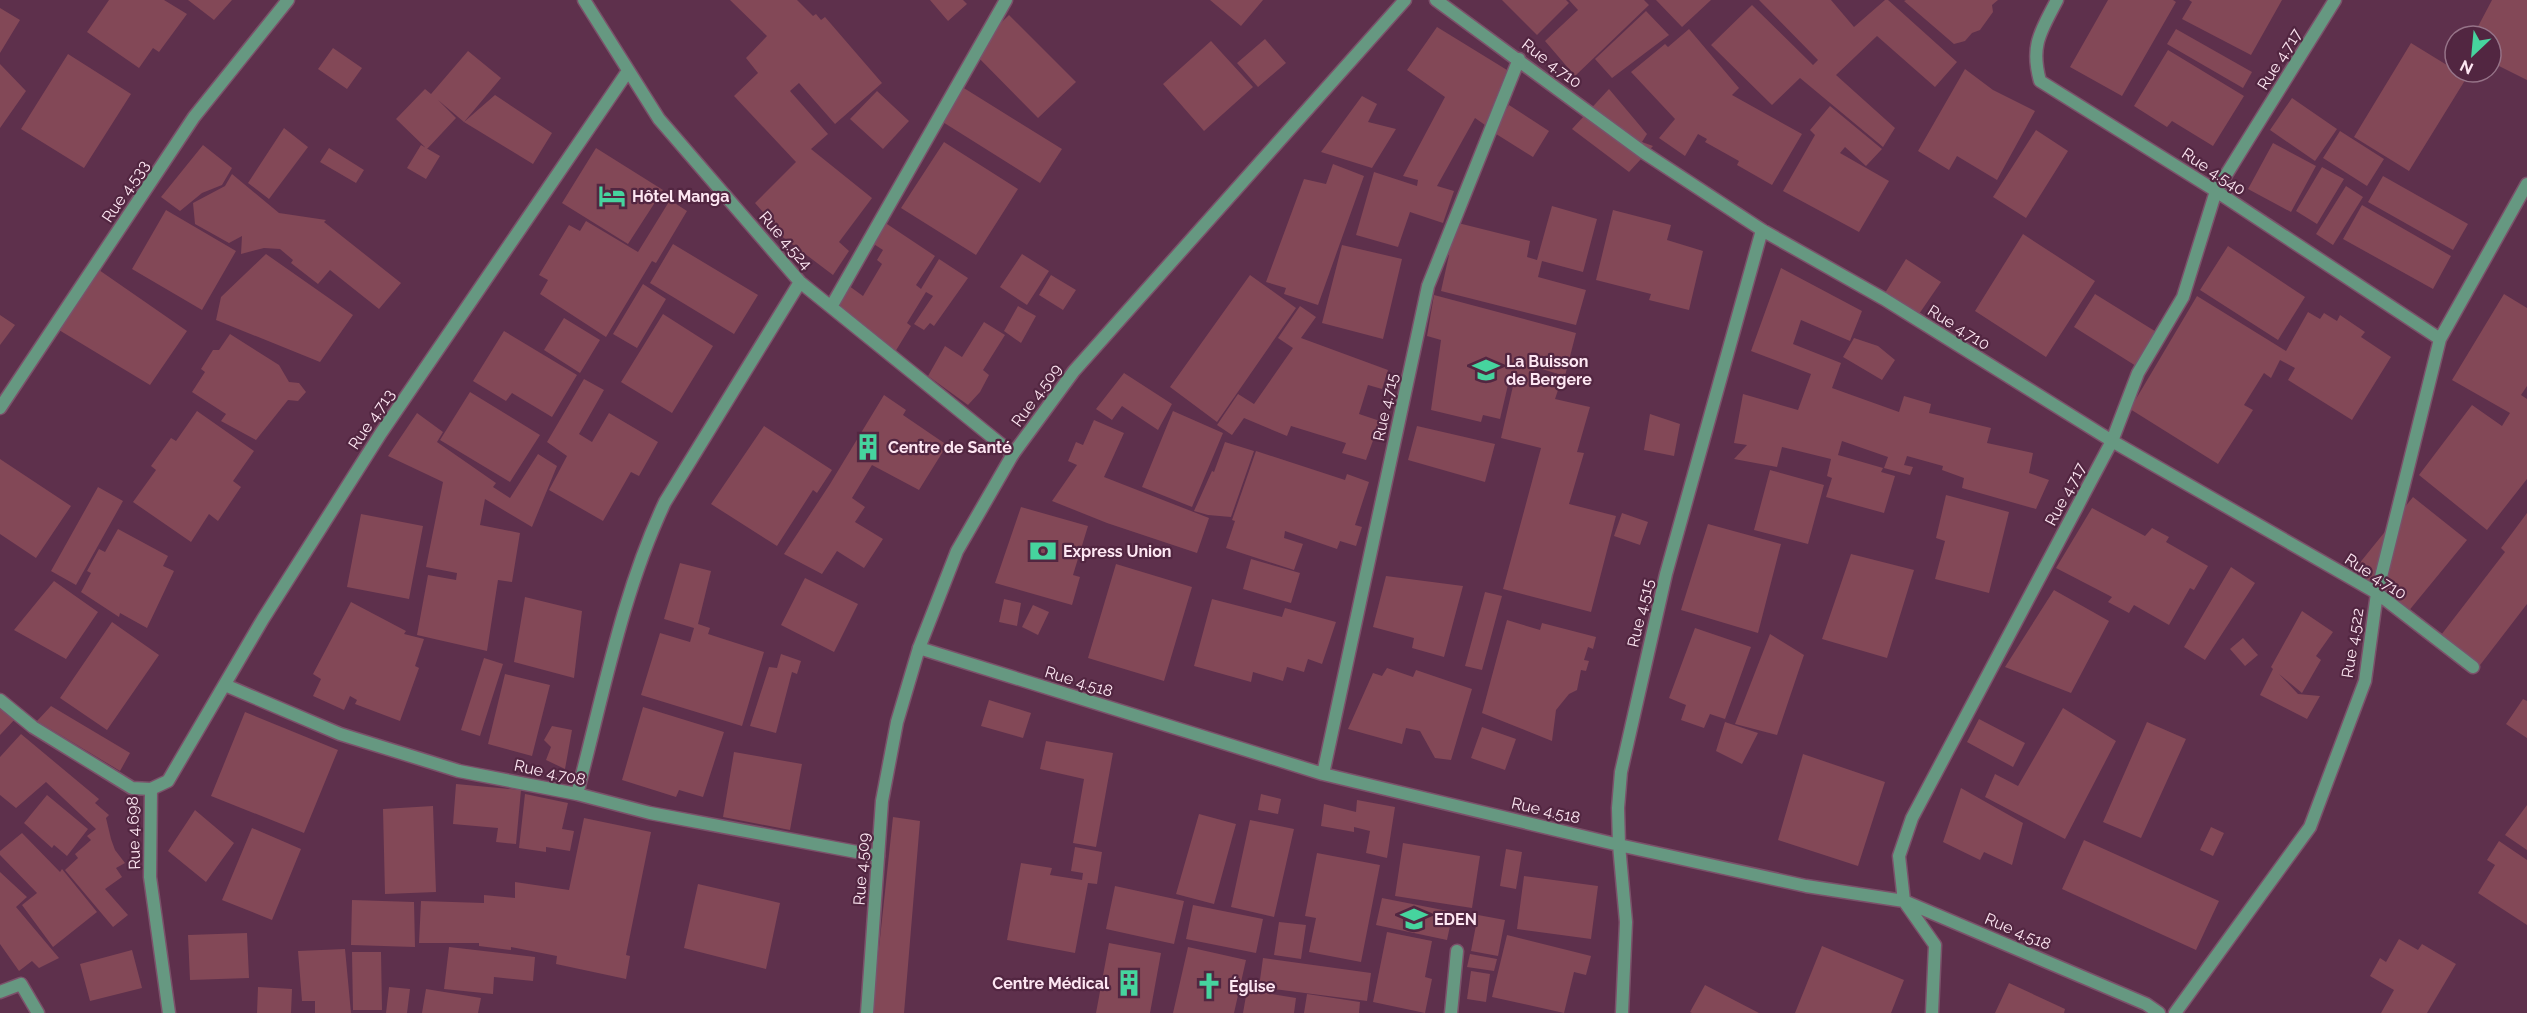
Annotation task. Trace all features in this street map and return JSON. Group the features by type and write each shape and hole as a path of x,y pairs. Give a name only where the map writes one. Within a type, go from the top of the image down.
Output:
{"street":[{"name":"Rue 4.533","path":"0,408 194,117 288,0"},
{"name":"Rue 4.524","path":"584,0 659,119 800,282 1013,454"},
{"path":"831,307 1006,0"},
{"name":"Rue 4.509","path":"867,1013 882,801 897,722 919,648 957,551 1013,454 1074,371 1405,0"},
{"name":"Rue 4.710","path":"1436,0 1643,152 1762,230 1884,299 2112,441 2377,593 2473,667"},
{"name":"Rue 4.540","path":"2057,0 2039,36 2034,61 2040,81 2216,191 2440,339"},
{"name":"Rue 4.717","path":"1932,1013 1935,945 1904,901 1899,856 1912,818 2112,441 2138,373 2183,297 2216,191 2335,0"},
{"name":"Rue 4.715","path":"1323,774 1428,286 1519,59"},
{"name":"Rue 4.713","path":"151,789 168,781 263,619 381,433 628,71"},
{"name":"Rue 4.522","path":"2175,1013 2310,827 2365,681 2377,593 2440,339 2527,184"},
{"path":"2517,202 2527,211"},
{"name":"Rue 4.515","path":"1622,1013 1626,922 1619,845 1618,808 1621,772 1666,574 1762,230"},
{"path":"577,794 634,576 648,539 665,502 800,282"},
{"name":"Rue 4.518","path":"919,648 1323,774 1619,845 1806,886 1904,901 2146,1004 2159,1013"},
{"name":"Rue 4.708","path":"225,685 340,734 448,768 577,794 650,813 878,856"},
{"name":"Rue 4.698","path":"0,700 33,726 132,788 151,789 150,876 169,1013"},
{"path":"1451,1013 1457,951"},
{"path":"0,992 21,984 38,1013"}],"building":[{"path":"109,0 164,0 187,14 159,52 153,48 139,68 87,32"},
{"path":"188,0 232,0 214,20"},
{"path":"730,0 797,0 813,16 816,14 821,20 825,17 882,83 835,124 799,83 790,91 828,134 811,149 872,198 839,242 849,251 833,275 776,232 778,229 755,203 796,162 734,96 758,73 746,58 767,36"},
{"path":"930,0 963,0 967,4 948,21"},
{"path":"1210,0 1263,0 1241,26"},
{"path":"1502,0 1566,0 1569,3 1537,35"},
{"path":"1569,0 1644,0 1649,5 1575,76 1545,41 1578,10"},
{"path":"1656,0 1711,0 1682,27"},
{"path":"1759,0 1831,0 1854,27 1885,0 1888,0 1957,62 1935,87 1877,36 1836,75 1895,128 1883,147 1800,78 1772,105 1711,45 1752,5 1813,65 1818,60"},
{"path":"1998,0 1992,5 1993,12 1980,30 1972,33 1965,41 1954,44 1904,1"},
{"path":"2108,0 2173,0 2176,2 2122,96 2070,67"},
{"path":"2189,0 2282,0 2251,55 2182,19 2192,2"},
{"path":"2492,0 2527,0 2527,80 2503,68 2503,24 2479,24"},
{"path":"0,8 20,20 0,53"},
{"path":"1646,11 1669,35 1612,78 1595,59"},
{"path":"1009,15 1076,82 1038,118 972,51"},
{"path":"1437,27 1507,70 1485,125 1475,118 1437,186 1454,191 1443,223 1410,212 1398,247 1356,235 1374,172 1417,186 1418,180 1403,176 1445,97 1407,70"},
{"path":"1689,29 1739,88 1732,95 1802,134 1772,185 1737,165 1739,161 1705,142 1707,139 1698,134 1685,156 1659,138 1675,119 1631,72 1665,44 1668,47"},
{"path":"2176,29 2252,72 2243,88 2167,44"},
{"path":"1265,39 1286,63 1258,87 1237,63"},
{"path":"1211,41 1253,87 1204,131 1163,84"},
{"path":"2411,43 2443,63 2443,84 2463,84 2409,171 2354,137"},
{"path":"333,48 362,68 347,89 318,69"},
{"path":"2168,50 2244,96 2213,146 2172,121 2167,127 2134,106"},
{"path":"468,51 501,78 464,122 438,100 456,118 427,149 396,119 425,89 431,94"},
{"path":"68,54 131,94 84,168 21,129"},
{"path":"0,64 26,91 0,128"},
{"path":"1965,69 1993,90 2035,111 1997,180 1957,156 1949,170 1918,151"},
{"path":"959,85 1062,149 1040,183 938,119"},
{"path":"1609,89 1647,134 1642,142 1653,146 1629,172 1572,129"},
{"path":"877,91 909,121 883,149 850,119"},
{"path":"495,95 552,133 533,164 464,122"},
{"path":"1362,96 1377,104 1368,122 1396,129 1372,168 1321,152"},
{"path":"2292,98 2337,129 2315,161 2270,130"},
{"path":"1509,105 1549,131 1533,157 1493,132"},
{"path":"1830,106 1882,149 1866,166 1845,147 1840,153 1889,181 1859,232 1783,191 1815,135 1810,130"},
{"path":"284,128 308,147 269,199 248,183"},
{"path":"2036,130 2068,151 2026,218 1993,197"},
{"path":"2340,131 2384,159 2367,186 2323,158"},
{"path":"944,142 1018,189 976,255 901,208"},
{"path":"2273,143 2316,166 2291,212 2248,189"},
{"path":"203,145 232,168 222,185 202,193 180,211 161,197"},
{"path":"421,145 440,156 426,179 407,168"},
{"path":"329,148 364,170 356,183 320,162"},
{"name":"Hôtel Manga","path":"596,148 663,190 628,244 562,203"},
{"path":"1333,164 1364,176 1318,305 1284,294 1286,288 1266,282 1304,179 1326,184"},
{"path":"2322,167 2344,179 2317,224 2296,211"},
{"path":"232,174 279,213 326,220 324,222 401,283 379,309 330,270 318,284 291,263 293,260 280,249 264,248 241,254 242,236 229,243 195,224 193,203 225,186"},
{"path":"2383,176 2468,224 2453,250 2368,202"},
{"path":"2346,186 2363,197 2333,245 2316,234"},
{"path":"670,200 687,211 656,263 652,261 606,337 540,294 548,280 539,275 569,225 580,231 586,221 638,252"},
{"path":"2362,205 2451,256 2433,289 2343,239"},
{"path":"1552,206 1597,219 1583,272 1542,261 1538,277 1586,290 1576,325 1441,291 1449,255 1440,253 1450,221 1530,241 1527,257 1537,260"},
{"path":"166,210 236,251 202,310 132,269"},
{"path":"1613,210 1671,225 1667,240 1703,251 1689,310 1649,300 1651,294 1596,280"},
{"path":"881,220 935,256 916,285 921,289 939,259 968,278 934,326 930,323 924,330 914,324 933,296 926,292 907,323 911,326 895,352 831,307 845,283 863,296 882,264 877,260 883,250 869,241"},
{"path":"2023,234 2095,281 2046,357 1975,311"},
{"path":"673,244 758,295 734,334 650,283"},
{"path":"1342,245 1402,259 1383,339 1322,323"},
{"path":"2228,246 2305,297 2278,340 2200,290"},
{"path":"266,254 353,315 320,362 216,320 221,297"},
{"path":"1022,254 1049,271 1027,305 1000,287"},
{"path":"1906,259 1941,282 1919,314 1885,293"},
{"path":"1781,268 1862,311 1850,341 1801,320 1793,344 1841,363 1832,388 1899,412 1904,396 1931,404 1929,413 1991,428 1987,443 2033,453 2029,473 2049,480 2036,509 1962,488 1964,478 1942,470 1943,466 1907,456 1904,465 1913,467 1910,475 1884,468 1888,457 1842,441 1838,455 1883,468 1881,472 1895,476 1884,513 1826,497 1832,478 1827,476 1831,459 1782,447 1777,467 1734,459 1747,445 1734,443 1743,394 1798,410 1811,374 1751,351"},
{"path":"99,270 187,331 150,385 59,330"},
{"path":"1051,275 1076,290 1063,310 1039,295"},
{"path":"1250,275 1296,308 1217,422 1170,387"},
{"path":"643,284 666,299 637,348 613,334"},
{"path":"2095,294 2158,333 2136,366 2074,327"},
{"path":"2504,294 2527,308 2527,386 2521,395 2527,399 2527,479 2487,530 2419,475 2472,405 2502,426 2510,413 2452,380"},
{"path":"1434,295 1576,333 1565,376 1535,367 1533,377 1560,384 1555,399 1590,407 1577,452 1584,453 1569,504 1616,516 1591,612 1503,589 1541,448 1501,438 1516,373 1511,372 1500,419 1483,415 1481,422 1431,410 1441,340 1427,336"},
{"path":"2197,296 2286,351 2308,312 2320,319 2324,313 2337,321 2340,315 2365,332 2361,337 2391,357 2352,420 2288,380 2295,368 2280,360 2271,378 2264,373 2244,405 2253,410 2218,464 2130,409"},
{"path":"1018,306 1036,316 1021,343 1004,331"},
{"path":"1300,306 1316,317 1301,338 1388,370 1382,389 1368,385 1359,414 1380,421 1366,460 1342,453 1346,443 1291,426 1287,436 1244,418 1232,435 1217,425 1238,394 1254,404 1293,348 1278,338"},
{"path":"663,314 713,346 672,413 621,382"},
{"path":"0,315 15,325 0,345"},
{"path":"564,318 600,340 580,373 544,350"},
{"path":"984,322 1005,335 983,370 989,375 980,392 968,405 928,376 945,346 962,357"},
{"path":"504,331 577,375 552,417 512,393 506,401 473,381"},
{"path":"230,334 279,365 289,382 299,383 306,392 298,401 288,400 256,440 221,421 226,414 192,392 205,372 201,369 213,350 219,350"},
{"path":"1854,338 1878,346 1895,360 1882,380 1843,357"},
{"path":"1124,373 1172,404 1158,430 1122,406 1112,420 1096,409"},
{"path":"584,379 604,390 579,434 592,442 609,413 658,442 639,476 631,472 603,521 549,490 567,456 547,442"},
{"path":"470,392 540,435 510,482 440,440"},
{"path":"884,395 906,410 903,415 947,445 919,490 872,465 852,498 865,507 855,522 883,539 864,568 837,551 822,574 784,554"},
{"path":"197,411 254,451 233,481 241,487 218,521 209,514 191,542 133,502 156,470 151,466 171,438 176,441"},
{"path":"1173,411 1223,433 1192,507 1142,487"},
{"path":"417,413 443,432 437,442 496,483 493,487 510,498 538,454 557,466 532,527 485,499 480,525 520,533 512,582 498,580 487,651 417,635 428,575 456,580 457,573 426,567 443,482 388,456"},
{"path":"1650,414 1680,424 1674,456 1644,450"},
{"path":"1094,420 1124,433 1104,477 1209,518 1197,553 1107,523 1052,501 1077,465 1068,461 1076,442 1083,445"},
{"path":"764,426 832,470 817,493 813,490 777,546 711,504"},
{"path":"1417,426 1495,444 1485,482 1408,460"},
{"path":"1225,442 1254,451 1231,517 1194,511 1212,471 1214,472"},
{"path":"1256,451 1345,480 1347,474 1369,482 1355,525 1362,527 1356,546 1340,541 1337,549 1285,531 1284,538 1303,544 1294,570 1226,548 1235,521 1232,520"},
{"path":"0,459 71,506 36,558 0,534"},
{"path":"1770,470 1824,485 1808,544 1754,530"},
{"path":"98,487 123,501 76,585 51,571"},
{"path":"1946,495 2009,512 1989,593 1935,579 1945,541 1936,538"},
{"path":"2413,497 2467,540 2407,613 2354,570"},
{"name":"Express Union","path":"1021,507 1088,526 1073,575 1080,577 1072,605 995,583"},
{"path":"2092,508 2145,536 2152,528 2169,537 2166,542 2208,566 2194,590 2190,588 2169,625 2134,605 2129,613 2108,602 2112,597 2056,568"},
{"path":"1622,513 1648,522 1640,545 1614,536"},
{"path":"2527,513 2527,604 2477,669 2438,639 2505,552 2501,548"},
{"path":"361,514 423,526 409,599 347,587"},
{"path":"1708,524 1781,544 1758,633 1681,610"},
{"path":"118,529 168,556 163,566 174,571 147,628 120,613 119,617 81,592 91,573 87,571 99,549 105,552"},
{"path":"1851,554 1914,570 1887,658 1822,639"},
{"path":"1251,559 1300,573 1291,603 1243,589"},
{"path":"680,563 711,571 698,624 710,628 708,634 764,652 742,726 641,695 660,633 690,642 694,628 664,619"},
{"path":"1116,564 1192,587 1164,681 1088,658"},
{"path":"2231,567 2255,583 2205,660 2184,647"},
{"path":"1386,576 1463,586 1444,657 1412,648 1414,638 1373,627"},
{"path":"805,578 858,604 834,652 781,625"},
{"path":"54,581 98,612 66,659 14,630"},
{"path":"2054,590 2109,621 2071,693 2005,667"},
{"path":"1485,592 1502,596 1482,670 1465,666"},
{"path":"525,597 582,611 574,678 514,662"},
{"path":"1004,599 1021,603 1017,626 999,622"},
{"path":"1212,599 1282,617 1285,608 1336,622 1322,664 1308,659 1304,672 1287,667 1283,681 1253,672 1251,682 1194,666"},
{"path":"351,602 406,631 404,634 424,639 415,666 419,668 400,721 355,704 357,700 350,696 344,710 313,696 321,679 313,674"},
{"path":"1033,605 1049,612 1038,635 1022,627"},
{"path":"2302,611 2333,632 2316,656 2321,660 2302,693 2279,674 2298,694 2320,696 2307,719 2260,695 2273,669 2271,667"},
{"path":"1507,620 1540,630 1542,623 1596,637 1593,649 1588,647 1584,660 1589,661 1586,671 1581,670 1577,690 1569,694 1556,710 1552,741 1482,713"},
{"path":"112,622 159,655 107,730 60,698"},
{"path":"1695,628 1751,647 1725,719 1710,714 1704,728 1681,720 1686,705 1669,698"},
{"path":"1770,634 1804,655 1777,735 1735,724"},
{"path":"2243,638 2258,655 2245,666 2230,649"},
{"path":"781,654 801,661 797,674 792,672 776,733 750,726 769,667 777,668"},
{"path":"484,658 503,664 480,736 461,730"},
{"path":"1387,668 1413,677 1416,670 1472,689 1451,760 1435,758 1420,731 1406,728 1402,744 1348,729 1373,673 1382,676"},
{"path":"505,674 550,685 532,756 488,744"},
{"path":"2523,699 2527,701 2527,738 2506,724"},
{"path":"989,700 1031,713 1023,738 981,726"},
{"path":"0,706 17,717 0,735"},
{"path":"51,706 130,753 120,771 37,721"},
{"path":"643,707 724,732 703,797 679,790 676,797 622,780"},
{"path":"2063,708 2116,741 2065,839 1985,797 1995,774 2018,786"},
{"path":"245,712 338,750 304,833 211,796"},
{"path":"1979,719 2025,743 2013,767 1967,742"},
{"path":"1725,722 1758,733 1742,764 1716,751"},
{"path":"2147,722 2186,739 2141,838 2103,822"},
{"path":"552,726 572,730 565,769 546,760 551,747 544,740"},
{"path":"1482,727 1516,739 1505,770 1471,758"},
{"path":"21,734 99,799 95,803 109,815 106,818 111,839 115,850 125,863 116,868 122,877 105,889 128,915 113,927 65,870 78,858 75,854 91,840 87,836 96,829 46,782 16,808 0,795 0,757"},
{"path":"1046,741 1113,753 1096,847 1073,843 1084,779 1040,769"},
{"path":"734,752 802,764 790,830 723,817"},
{"path":"1803,754 1885,782 1858,866 1778,840"},
{"path":"456,784 521,790 516,844 496,842 498,828 453,824"},
{"path":"1961,788 2023,823 2012,865 1984,852 1980,860 1943,842"},
{"path":"525,794 568,803 562,829 574,831 570,851 546,847 546,852 519,848"},
{"path":"1261,794 1281,799 1278,814 1258,810"},
{"path":"47,795 88,829 67,856 54,845 52,848 24,823"},
{"path":"1357,800 1395,807 1387,858 1366,853 1370,831 1354,827 1354,832 1321,826 1324,804 1356,812"},
{"path":"2527,805 2527,850 2505,835"},
{"path":"433,806 436,892 385,894 383,809"},
{"path":"195,810 234,843 206,882 168,851"},
{"path":"1199,814 1236,824 1214,904 1176,894"},
{"path":"893,817 920,821 904,1013 872,1013"},
{"path":"584,818 651,832 626,955 630,956 626,979 556,964 557,956 511,947 511,950 479,946 479,943 419,943 421,901 484,903 484,895 515,898 515,882 569,890"},
{"path":"1250,820 1294,829 1274,917 1231,907"},
{"path":"2211,827 2224,833 2213,856 2200,850"},
{"path":"252,828 301,849 272,920 222,900"},
{"path":"22,833 60,872 62,869 97,912 53,947 22,905 37,893 0,855 0,851"},
{"path":"2084,840 2219,901 2196,950 2062,889"},
{"path":"2499,841 2527,860 2527,925 2478,893 2495,865 2487,860"},
{"path":"1403,843 1480,856 1472,908 1395,896"},
{"path":"1075,847 1102,852 1097,884 1088,883 1075,953 1007,940 1021,863 1052,868 1050,875 1082,880 1083,873 1071,871"},
{"path":"1506,849 1522,852 1516,889 1500,886"},
{"path":"1317,853 1380,865 1361,962 1309,952 1316,918 1305,916"},
{"path":"0,872 27,897 16,907 59,958 39,968 32,961 19,971 0,944"},
{"path":"1524,876 1598,886 1591,939 1517,929"},
{"path":"698,884 780,903 766,969 684,948"},
{"path":"1115,886 1184,901 1174,944 1106,929"},
{"name":"EDEN","path":"1382,898 1453,912 1447,940 1376,925"},
{"path":"352,900 414,902 415,947 351,945"},
{"path":"1193,905 1263,919 1256,953 1186,939"},
{"path":"1478,915 1505,920 1498,956 1471,951"},
{"path":"1279,922 1306,925 1301,959 1274,955"},
{"path":"1387,932 1432,941 1425,977 1432,979 1425,1013 1373,1002"},
{"path":"247,933 249,978 190,980 188,935"},
{"path":"1507,935 1591,956 1586,975 1574,972 1564,1013 1492,997"},
{"path":"2399,939 2418,950 2422,944 2456,964 2427,1013 2381,1013 2394,990 2370,976 2380,958 2386,962"},
{"name":"Centre Médical","path":"1109,943 1161,953 1150,1013 1096,1013"},
{"path":"1822,946 1904,980 1891,1013 1795,1013"},
{"path":"449,947 535,957 533,981 494,977 493,994 444,989"},
{"name":"Église","path":"1188,947 1246,960 1234,1013 1173,1013"},
{"path":"345,949 351,1013 315,1013 315,1001 302,1001 298,951"},
{"path":"132,950 142,988 90,1001 80,964"},
{"path":"352,952 381,952 382,1010 353,1010"},
{"path":"1470,954 1497,959 1494,971 1467,967"},
{"path":"1263,958 1371,973 1367,1001 1259,987"},
{"path":"1471,971 1490,974 1486,1002 1467,999"},
{"path":"2009,983 2065,1009 2064,1013 1995,1013"},
{"path":"1705,985 1759,1013 1690,1012"},
{"path":"258,987 292,989 291,1013 257,1013"},
{"path":"389,987 410,989 407,1013 386,1013"},
{"path":"426,989 481,998 478,1013 422,1013"},
{"path":"1247,990 1296,998 1294,1013 1243,1013"},
{"path":"1307,994 1360,1002 1359,1013 1304,1013"}],"place":[{"name":"Hôtel Manga","path":"612,196"},
{"name":"La Buisson de Bergere","path":"1486,370"},
{"name":"Centre de Santé","path":"868,447"},
{"name":"Express Union","path":"1043,551"},
{"name":"EDEN","path":"1414,919"},
{"name":"Centre Médical","path":"1129,983"},
{"name":"Église","path":"1209,986"}]}
